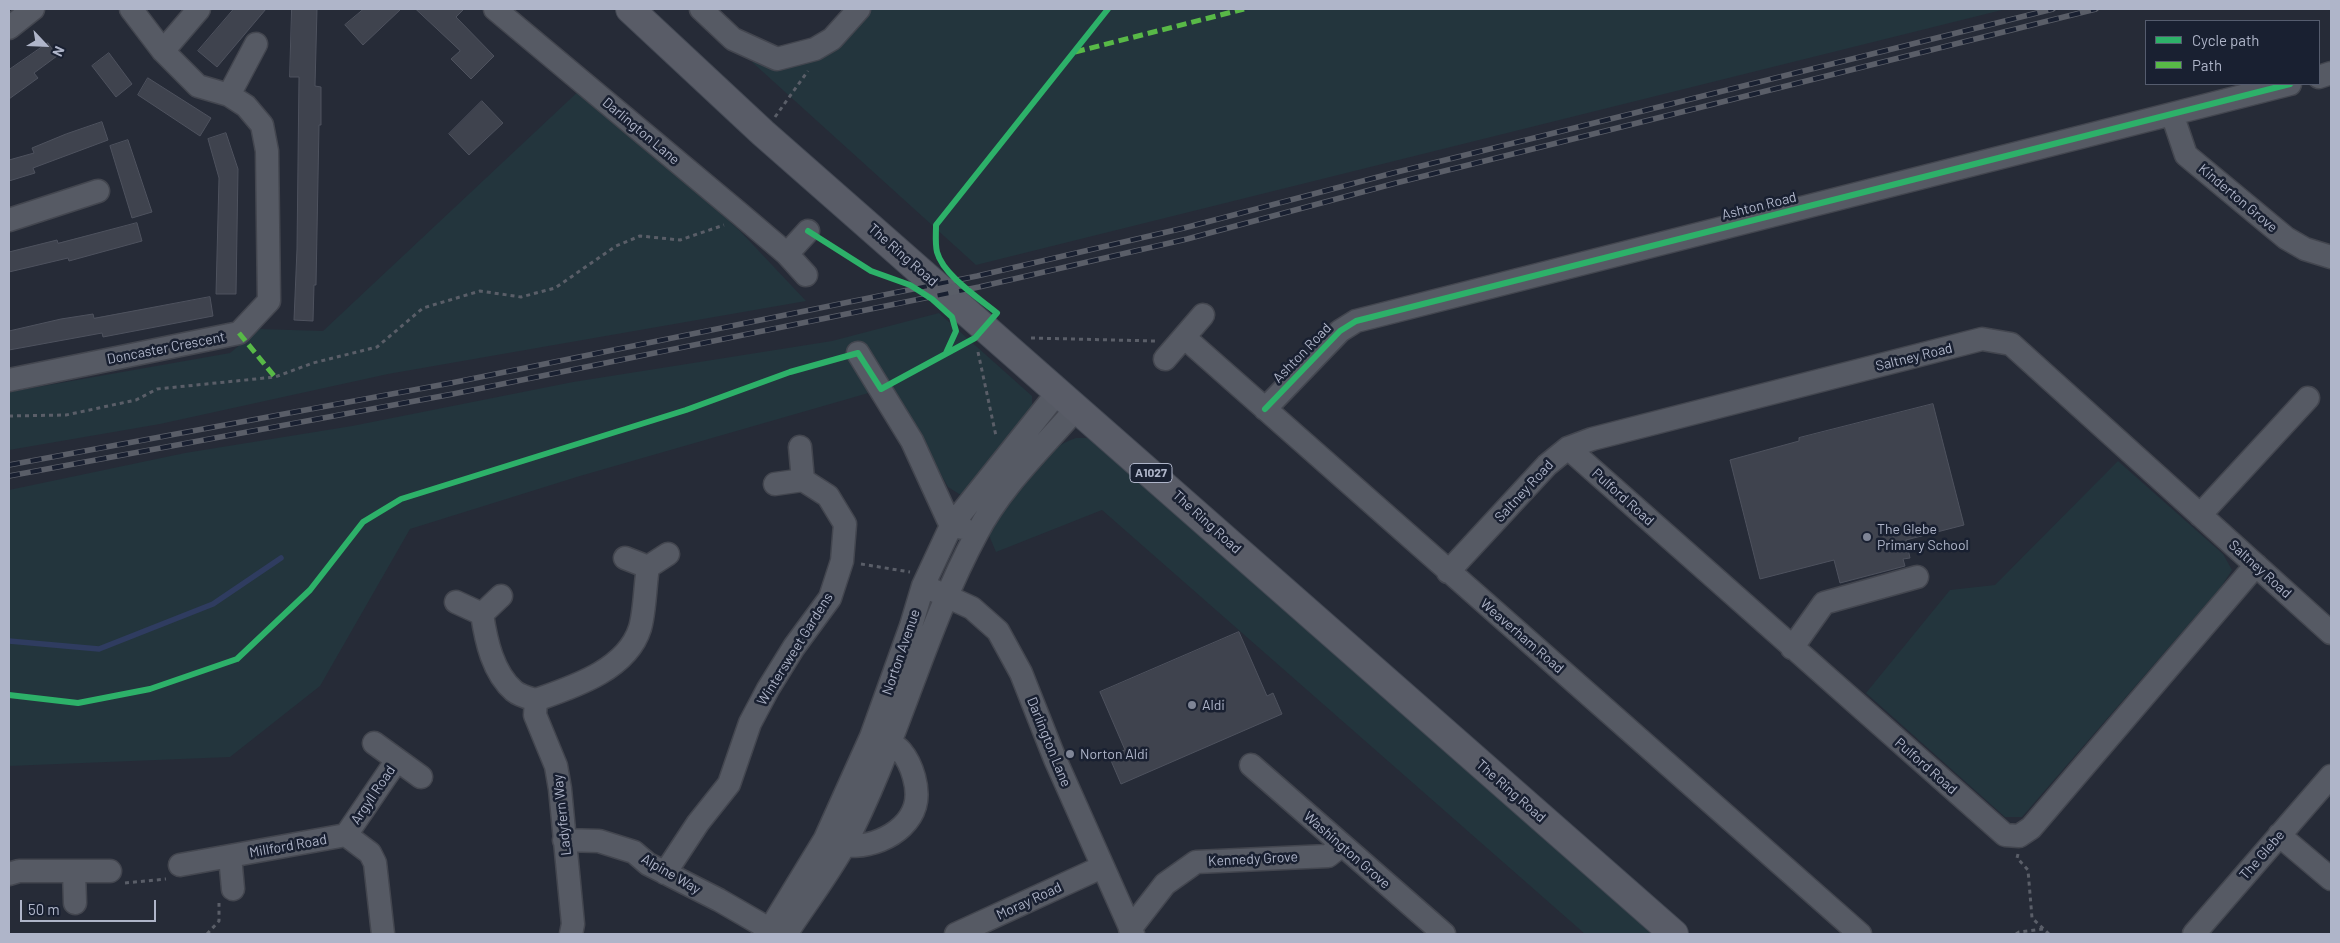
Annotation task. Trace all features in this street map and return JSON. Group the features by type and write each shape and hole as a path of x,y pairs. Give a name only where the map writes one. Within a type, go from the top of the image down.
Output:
{"main road":[{"name":"The Ring Road","path":"630,9 763,133 1674,934"}],"street":[{"path":"9,28 33,9"},
{"name":"Doncaster Crescent","path":"9,380 239,333 268,301 267,151 262,125 246,106 228,95 198,86 163,51 131,9"},
{"path":"163,51 199,9"},
{"name":"Darlington Lane","path":"495,9 787,254 806,275"},
{"path":"701,9 733,39 777,59 814,49 832,39 859,9"},
{"path":"228,95 256,44"},
{"name":"Ashton Road","path":"1265,409 1340,331 1356,321 2286,85"},
{"name":"Kinderton Grove","path":"2172,114 2186,155 2286,238 2305,249 2331,257"},
{"path":"9,220 98,191"},
{"path":"787,254 808,231"},
{"path":"1165,359 1203,315"},
{"name":"Weaverham Road","path":"1183,339 1265,409 1860,934"},
{"name":"Saltney Road","path":"1448,572 1547,465 1568,448 1592,439 1982,339 2012,344 2331,633"},
{"path":"858,353 912,441 952,526 977,531"},
{"path":"2200,515 2308,398"},
{"name":"Norton Avenue","path":"881,740 925,580 952,526 1002,460 1067,400"},
{"name":"Norton Avenue","path":"775,933 834,843 977,531 1067,400"},
{"path":"776,484 803,480 800,447"},
{"name":"Pulford Road","path":"1568,448 1792,648 2006,835 2019,836"},
{"name":"Wintersweet Gardens","path":"665,873 698,823 729,784 750,723 794,647 830,598 842,561 845,524 828,496 803,480"},
{"path":"482,614 486,640 500,676 516,692 536,700 571,688 598,674 626,653 640,628 648,567 668,554"},
{"path":"625,558 648,567"},
{"path":"2019,836 2030,828 2256,565"},
{"path":"1792,648 1824,604 1917,576"},
{"name":"Darlington Lane","path":"925,580 948,596 972,608 998,631 1021,673 1055,759 1132,932"},
{"path":"482,614 501,596"},
{"path":"456,602 482,614"},
{"name":"Ladyfern Way","path":"536,700 535,715 556,766 573,924 571,934"},
{"path":"834,843 862,846 884,839 906,822 916,805 915,777 900,750 881,740"},
{"name":"Argyll Road","path":"374,743 421,777"},
{"name":"Argyll Road","path":"384,934 375,863 370,853 346,835 397,760"},
{"name":"Washington Grove","path":"1251,765 1444,934"},
{"name":"The Glebe","path":"2194,934 2331,776"},
{"name":"Millford Road","path":"180,865 346,835"},
{"path":"2279,835 2331,879"},
{"name":"Alpine Way","path":"564,840 599,841 634,852 648,864 775,933"},
{"name":"Kennedy Grove","path":"1132,932 1165,884 1196,862 1328,856 1342,845"},
{"name":"Millford Road","path":"230,856 233,889"},
{"name":"Moray Road","path":"956,934 1102,867"},
{"path":"9,874 19,871 110,871"},
{"path":"74,871 75,903"}],"path":[{"path":"763,133 818,58 814,49"},
{"path":"9,416 66,416 136,400 157,388 276,377 313,364 377,347 423,308 480,291 521,297 555,288 616,246 640,236 680,240 734,222 740,214"},
{"path":"938,358 946,353 952,338"},
{"path":"1025,338 1183,339"},
{"path":"977,347 1002,460"},
{"path":"842,561 925,580"},
{"path":"2019,836 2017,858 2028,870 2032,918 2049,934"},
{"path":"110,871 114,884 181,878 180,865"},
{"path":"207,934 219,921 218,890 233,889"},
{"path":"2016,934 2043,929"}],"shaded area":[{"path":"851,9 2006,9 976,265 752,62 817,47"},
{"path":"583,87 740,231 806,301 388,374 160,424 9,450 9,392 230,353 259,329 323,331"},
{"path":"939,313 1032,396 1032,416 964,497 948,487 887,379 872,392 580,476 410,529 320,686 230,757 9,766 9,490 185,453 352,426 573,382 832,341"},
{"path":"1076,438 1087,438 1098,443 1659,934 1585,934 1102,510 996,552 988,533 1026,478 1050,453"},
{"path":"2118,461 2223,554 2232,570 2221,587 2022,817 2005,817 1866,693 1950,590 1995,585"}],"building":[{"path":"234,9 266,9 217,67 198,51"},
{"path":"292,9 317,9 315,86 321,87 321,125 319,125 316,285 314,285 313,321 294,320 297,249 299,77 290,77"},
{"path":"364,9 401,9 363,45 345,25"},
{"path":"416,9 464,9 456,17 494,56 471,79 451,59 460,51"},
{"path":"48,43 57,56 34,73 38,78 9,99 9,70"},
{"path":"109,53 132,84 116,97 92,66"},
{"path":"148,78 211,118 200,136 138,95"},
{"path":"482,101 503,123 469,155 449,134"},
{"path":"102,122 108,140 33,168 35,173 9,181 9,160 34,153 32,148"},
{"path":"226,133 238,169 236,294 216,294 219,178 208,139"},
{"path":"128,140 152,212 132,218 110,146"},
{"path":"137,223 142,241 69,261 68,258 9,272 9,252 57,240 58,243"},
{"path":"210,297 213,316 103,337 102,333 9,350 9,331 61,319 93,314 94,318"},
{"path":"1933,404 1964,525 1906,540 1910,558 1903,559 1905,566 1840,583 1834,560 1760,579 1730,460 1799,441 1799,438"},
{"name":"Aldi","path":"1239,632 1267,696 1273,693 1282,714 1121,784 1109,756 1125,750 1100,692"}],"waterway":[{"path":"9,641 99,649 213,604 281,558"}],"railway":[{"path":"9,465 451,383 977,276 1184,228 1393,173 2053,9"},
{"path":"9,476 453,394 979,287 1187,239 1396,183 2096,9"}],"marked path":[{"path":"1075,52 1244,9"},
{"path":"239,333 275,377"}],"cycle path":[{"path":"9,695 78,703 150,689 237,659 310,590 363,522 401,499 686,410 790,372 858,353 881,389 975,338 997,313 954,278 941,261 937,252 936,225 1108,9"},
{"path":"1265,409 1340,331 1356,321 2286,85"},
{"path":"808,231 871,271 910,285 932,299 952,317 956,331 946,353"}],"place":[{"name":"The Glebe Primary School","path":"1867,537"},
{"name":"Aldi","path":"1192,705"},
{"name":"Norton Aldi","path":"1070,754"}]}
